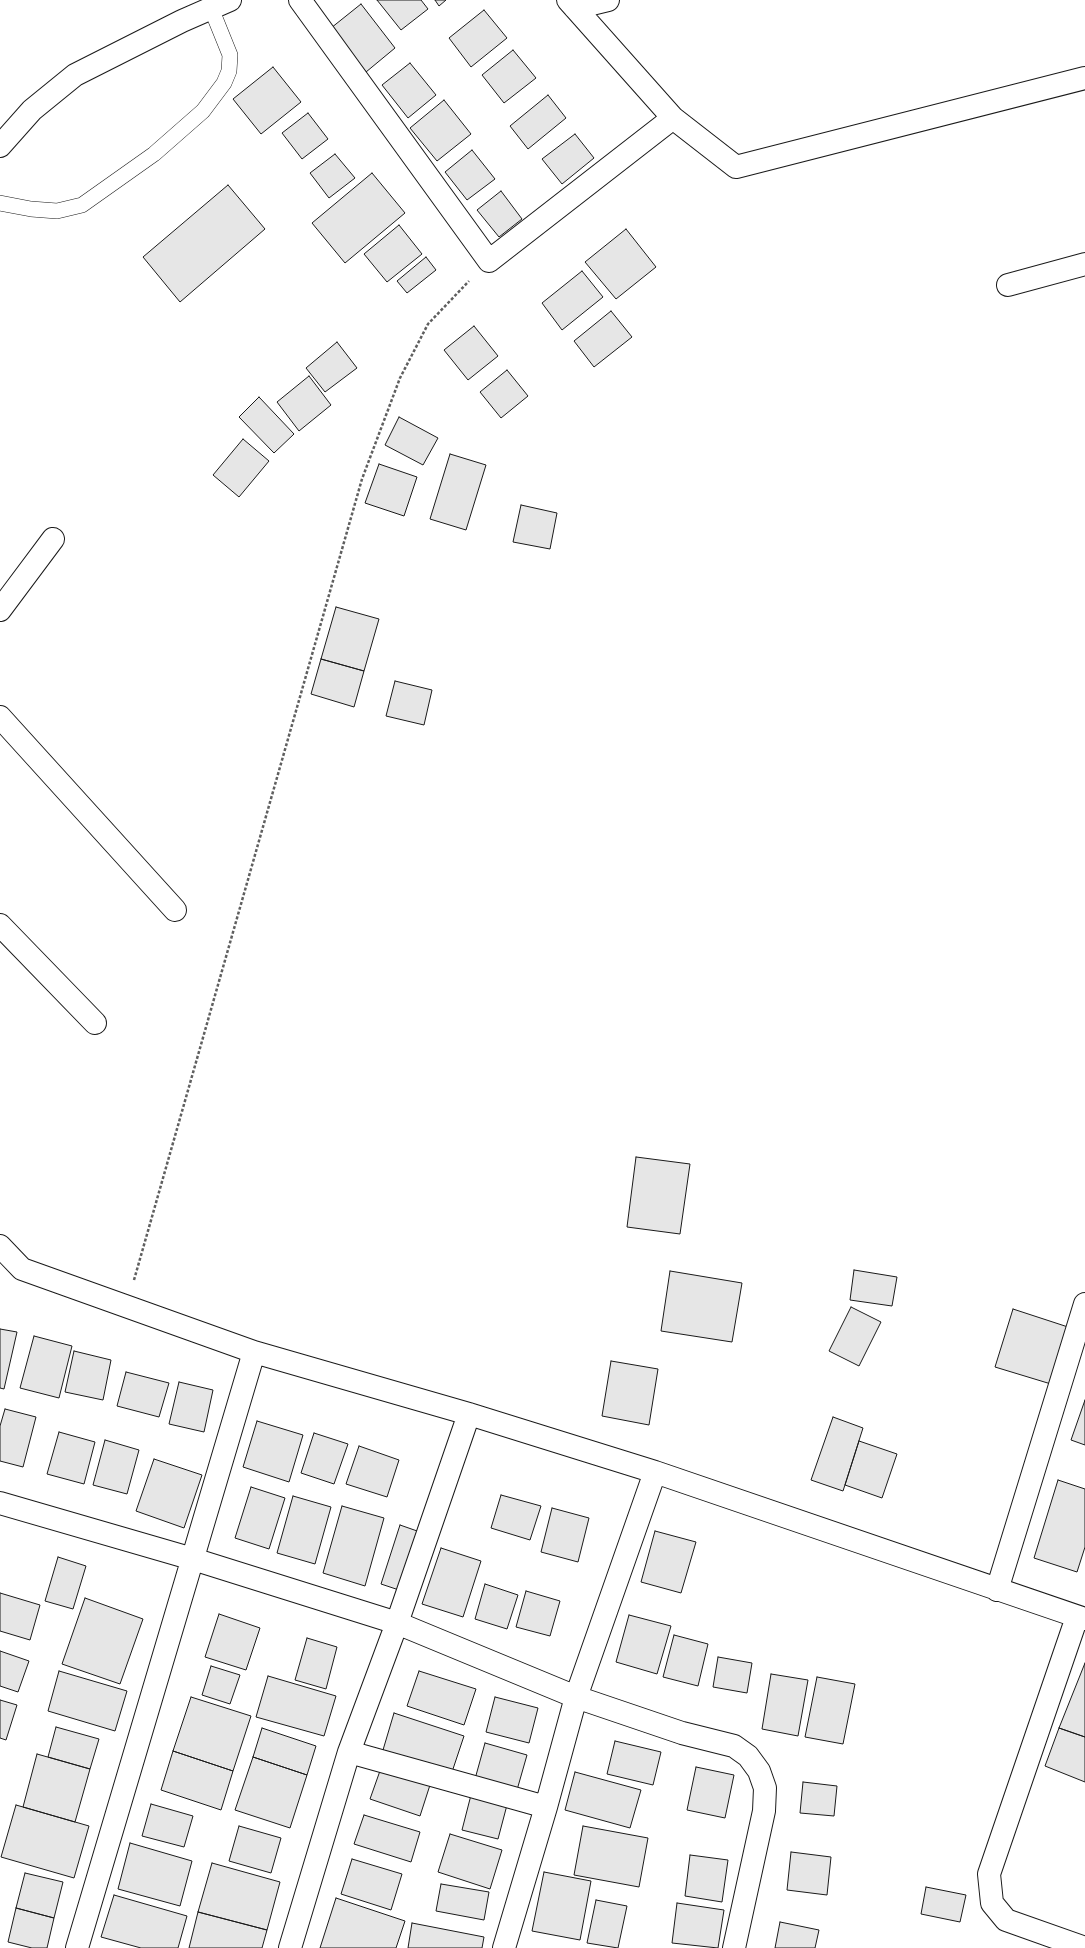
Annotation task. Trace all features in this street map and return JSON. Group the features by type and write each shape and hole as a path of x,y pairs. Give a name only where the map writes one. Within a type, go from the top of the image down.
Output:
{"street":[{"path":"0,146 32,110 74,75 230,0"},
{"path":"300,0 489,261 674,118"},
{"path":"572,4 608,0"},
{"path":"572,4 674,118 736,167 1085,78"},
{"path":"1008,285 1085,264"},
{"path":"0,610 53,539"},
{"path":"0,717 175,910"},
{"path":"0,925 95,1023"},
{"path":"0,1246 22,1268 254,1352 469,1414 655,1472 1081,1618 989,1874 992,1903 1006,1920 1085,1948"},
{"path":"997,1590 1085,1304"},
{"path":"77,1948 254,1352"},
{"path":"290,1948 349,1752 397,1623 469,1414"},
{"path":"504,1948 546,1807 576,1697 655,1472"},
{"path":"0,1503 193,1559 397,1623 576,1697 682,1733 734,1746 748,1756 759,1771 765,1788 764,1811 734,1948"},
{"path":"349,1752 546,1807"}],"lane":[{"path":"0,203 31,209 57,211 82,205 154,154 203,111 224,83 229,71 230,55 211,8"}],"path":[{"path":"127,1306 362,479 400,378 428,324 489,261"}],"building":[{"path":"377,0 421,0 428,9 401,30"},
{"path":"435,0 446,0 439,6"},
{"path":"361,4 395,48 366,72 331,28"},
{"path":"484,10 507,38 471,67 449,38"},
{"path":"513,50 536,78 504,103 482,75"},
{"path":"410,63 436,95 408,118 382,85"},
{"path":"273,67 301,102 261,134 233,99"},
{"path":"548,95 566,118 528,149 510,126"},
{"path":"444,100 471,134 437,161 410,128"},
{"path":"308,113 328,139 302,159 282,133"},
{"path":"575,134 594,158 562,184 542,159"},
{"path":"472,150 495,179 467,200 445,172"},
{"path":"335,154 355,178 329,198 310,173"},
{"path":"372,173 405,213 345,263 312,223"},
{"path":"228,185 265,229 180,302 143,257"},
{"path":"501,191 522,219 499,237 477,210"},
{"path":"399,225 422,254 387,282 364,254"},
{"path":"626,229 656,267 616,299 585,262"},
{"path":"426,257 436,270 407,293 397,281"},
{"path":"582,271 603,297 562,330 542,303"},
{"path":"611,311 632,337 594,367 574,341"},
{"path":"474,326 498,356 468,380 444,350"},
{"path":"337,342 357,368 325,392 306,368"},
{"path":"507,370 528,396 501,418 480,392"},
{"path":"309,376 331,405 299,431 277,402"},
{"path":"259,397 294,434 274,453 239,417"},
{"path":"399,417 438,438 423,465 385,445"},
{"path":"243,439 269,461 239,497 213,475"},
{"path":"450,454 486,465 466,530 430,519"},
{"path":"379,464 417,477 404,516 365,503"},
{"path":"521,505 557,513 550,549 513,542"},
{"path":"336,607 379,619 364,671 321,659"},
{"path":"321,659 364,671 354,707 311,694"},
{"path":"395,681 432,690 424,725 386,716"},
{"path":"636,1157 690,1164 680,1234 627,1227"},
{"path":"854,1270 897,1277 892,1306 850,1300"},
{"path":"670,1271 742,1283 732,1342 661,1331"},
{"path":"851,1307 881,1322 859,1366 829,1351"},
{"path":"1013,1309 1068,1327 1051,1384 995,1367"},
{"path":"0,1329 17,1332 4,1389 0,1388"},
{"path":"34,1336 72,1346 59,1398 20,1388"},
{"path":"74,1351 111,1360 103,1400 65,1392"},
{"path":"611,1361 658,1369 649,1425 602,1416"},
{"path":"126,1372 169,1383 159,1417 117,1406"},
{"path":"179,1382 213,1390 204,1432 169,1424"},
{"path":"1085,1400 1085,1445 1071,1440"},
{"path":"5,1409 36,1417 23,1467 0,1461 0,1426"},
{"path":"833,1417 863,1428 843,1491 811,1480"},
{"path":"257,1421 303,1435 289,1482 243,1467"},
{"path":"59,1432 95,1442 84,1484 47,1474"},
{"path":"314,1433 348,1444 334,1484 301,1473"},
{"path":"105,1440 139,1450 127,1494 93,1485"},
{"path":"859,1441 897,1454 882,1498 845,1485"},
{"path":"359,1446 399,1460 387,1497 346,1484"},
{"path":"154,1459 202,1475 184,1528 136,1511"},
{"path":"1058,1480 1085,1489 1085,1547 1077,1572 1034,1558"},
{"path":"251,1487 285,1498 269,1549 235,1538"},
{"path":"501,1495 541,1506 530,1540 491,1528"},
{"path":"293,1496 331,1507 315,1564 277,1553"},
{"path":"342,1506 384,1518 365,1586 323,1573"},
{"path":"552,1508 589,1518 578,1562 541,1552"},
{"path":"400,1525 420,1532 402,1591 381,1584"},
{"path":"655,1531 696,1542 681,1593 641,1582"},
{"path":"441,1548 481,1561 463,1617 422,1604"},
{"path":"58,1557 86,1566 73,1609 45,1601"},
{"path":"485,1584 518,1595 507,1629 475,1619"},
{"path":"526,1591 560,1601 550,1636 516,1627"},
{"path":"0,1593 40,1605 30,1640 0,1631"},
{"path":"85,1598 143,1619 120,1684 62,1664"},
{"path":"219,1614 260,1628 246,1670 205,1657"},
{"path":"629,1615 671,1626 657,1674 616,1662"},
{"path":"674,1635 708,1644 698,1686 663,1677"},
{"path":"307,1638 337,1647 326,1689 295,1680"},
{"path":"0,1651 29,1661 18,1692 0,1686"},
{"path":"718,1657 752,1663 747,1693 713,1687"},
{"path":"1085,1663 1085,1737 1059,1728"},
{"path":"211,1666 240,1675 230,1704 202,1695"},
{"path":"59,1671 127,1691 115,1731 48,1711"},
{"path":"419,1671 476,1689 464,1725 407,1706"},
{"path":"771,1674 808,1680 798,1736 762,1729"},
{"path":"268,1676 336,1696 324,1736 256,1717"},
{"path":"817,1677 855,1684 843,1744 805,1737"},
{"path":"191,1697 251,1716 233,1771 173,1751"},
{"path":"495,1697 538,1708 529,1743 486,1732"},
{"path":"0,1700 17,1705 6,1740 0,1738"},
{"path":"394,1713 464,1736 452,1772 383,1750"},
{"path":"56,1727 99,1739 90,1769 48,1757"},
{"path":"262,1728 316,1746 307,1775 253,1757"},
{"path":"1059,1728 1085,1737 1085,1782 1045,1766"},
{"path":"615,1741 661,1752 653,1785 607,1774"},
{"path":"485,1743 527,1755 517,1790 475,1779"},
{"path":"173,1751 233,1771 221,1810 161,1790"},
{"path":"37,1754 90,1769 75,1822 23,1807"},
{"path":"253,1757 307,1775 290,1828 235,1810"},
{"path":"696,1767 734,1775 725,1818 687,1810"},
{"path":"381,1768 430,1785 420,1816 370,1799"},
{"path":"575,1772 641,1790 630,1828 565,1810"},
{"path":"803,1782 837,1786 834,1816 800,1813"},
{"path":"471,1795 507,1805 498,1839 462,1830"},
{"path":"151,1804 193,1816 184,1847 142,1836"},
{"path":"16,1805 89,1826 74,1878 1,1857"},
{"path":"364,1815 420,1832 411,1862 354,1844"},
{"path":"239,1826 281,1838 271,1873 229,1861"},
{"path":"583,1826 648,1838 639,1887 574,1875"},
{"path":"450,1834 502,1850 490,1889 438,1872"},
{"path":"130,1843 192,1861 180,1906 118,1889"},
{"path":"791,1852 831,1857 827,1895 787,1890"},
{"path":"690,1855 728,1860 722,1902 685,1896"},
{"path":"352,1859 402,1874 391,1910 341,1894"},
{"path":"212,1863 280,1882 267,1930 198,1912"},
{"path":"544,1872 591,1881 580,1940 532,1931"},
{"path":"25,1873 63,1882 54,1918 16,1908"},
{"path":"441,1884 489,1892 484,1920 436,1911"},
{"path":"926,1887 966,1895 960,1922 921,1914"},
{"path":"114,1895 187,1916 178,1948 141,1948 101,1937"},
{"path":"336,1898 405,1921 396,1948 320,1948"},
{"path":"596,1900 627,1906 618,1948 587,1943"},
{"path":"677,1903 724,1910 718,1948 672,1943"},
{"path":"16,1908 54,1918 47,1948 32,1948 8,1942"},
{"path":"198,1912 267,1930 262,1948 189,1948"},
{"path":"780,1922 819,1930 815,1948 775,1948"},
{"path":"412,1923 484,1937 482,1948 408,1948"}]}
